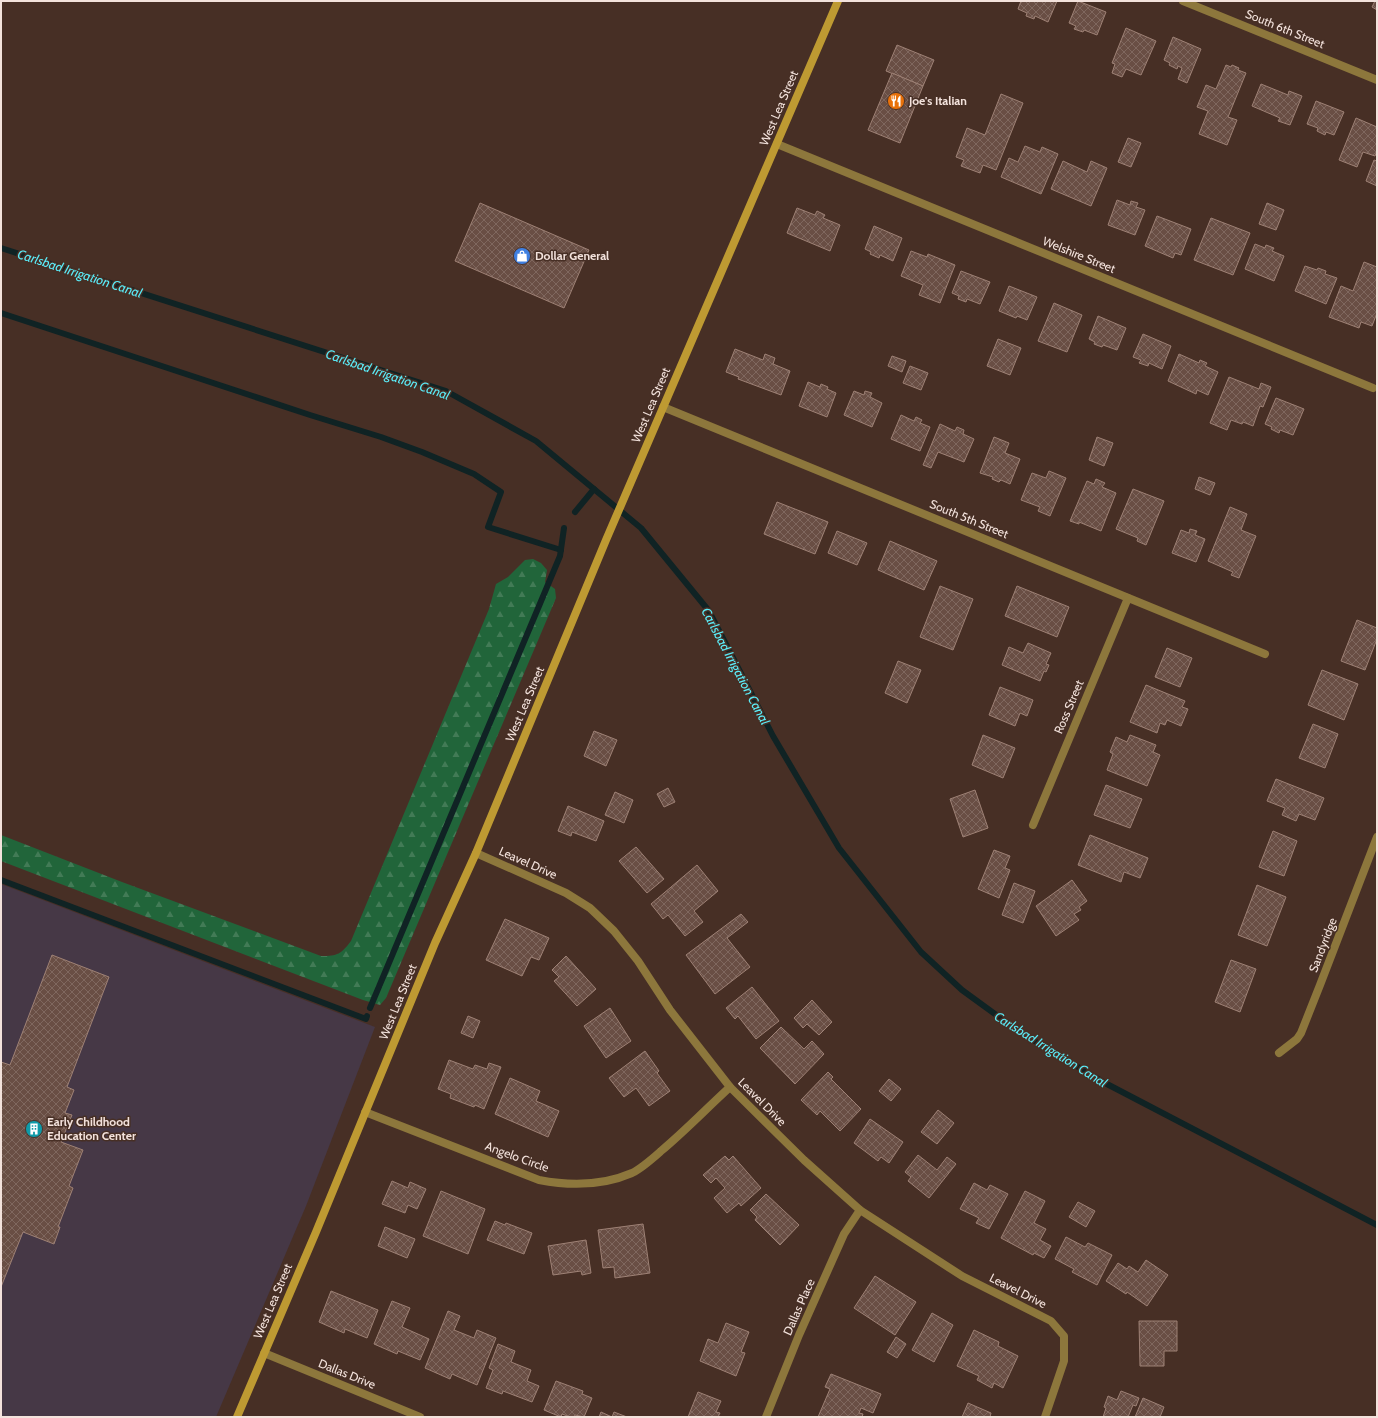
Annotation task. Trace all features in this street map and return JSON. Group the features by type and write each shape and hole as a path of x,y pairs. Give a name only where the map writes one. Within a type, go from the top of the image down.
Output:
{"main road":[{"name":"West Lea Street","path":"237,1417 435,943 476,853 606,540 838,1"}],"street":[{"name":"South 6th Street","path":"1183,1 1377,80"},
{"name":"Welshire Street","path":"777,144 1373,388"},
{"name":"South 5th Street","path":"663,407 1265,654"},
{"name":"Ross Street","path":"1033,825 1128,598"},
{"name":"Sandyridge","path":"1279,1054 1297,1039 1301,1033 1377,838"},
{"name":"Leavel Drive","path":"476,853 566,893 590,908 614,931 633,955 670,1010 730,1087 804,1160 860,1210 962,1276 1051,1321 1064,1336 1064,1361 1045,1417"},
{"name":"Angelo Circle","path":"365,1112 539,1180 560,1184 590,1184 618,1178 633,1172 671,1142 730,1087"},
{"name":"Dallas Place","path":"766,1417 799,1335 844,1234 860,1210"},
{"name":"Dallas Drive","path":"264,1353 420,1417"}],"shaded area":[{"path":"1,884 375,1027 306,1206 216,1417 1,1417"}],"green space":[{"path":"533,559 541,563 547,570 545,582 555,589 556,598 386,998 380,1005 363,1000 1,861 1,835 321,956 335,955 339,953 351,941 489,609 496,584 508,577 525,560"}],"building":[{"path":"1021,1 1057,1 1048,22 1035,16 1034,19 1026,16 1027,13 1018,9"},
{"path":"1078,1 1106,12 1097,35 1084,30 1083,32 1074,29 1076,26 1069,23"},
{"path":"1375,1 1377,1 1377,10 1372,7"},
{"path":"1126,28 1156,41 1141,75 1126,69 1122,77 1112,73 1115,64 1112,63"},
{"path":"1173,37 1201,49 1187,83 1178,79 1182,68 1178,66 1177,69 1169,65 1170,63 1164,60"},
{"path":"897,45 934,60 923,86 886,71"},
{"path":"1226,65 1231,67 1232,65 1239,68 1238,70 1246,73 1228,117 1237,120 1227,145 1199,134 1208,111 1197,107 1206,85 1216,89"},
{"path":"892,73 923,86 900,143 868,130"},
{"path":"1261,84 1288,95 1289,91 1302,96 1290,125 1278,121 1280,118 1252,106"},
{"path":"1001,94 1023,103 996,170 983,165 980,173 961,166 964,160 956,157 967,128 985,135"},
{"path":"1316,101 1344,112 1334,135 1326,132 1325,135 1317,131 1318,128 1307,124"},
{"path":"1356,118 1377,127 1377,151 1375,156 1363,152 1357,167 1339,160"},
{"path":"1128,138 1141,143 1131,167 1118,162"},
{"path":"1025,146 1040,152 1042,147 1058,154 1041,194 1001,177 1009,158 1018,162"},
{"path":"1374,160 1377,161 1377,186 1366,181"},
{"path":"1063,161 1087,172 1091,161 1107,168 1091,206 1051,189"},
{"path":"1117,200 1130,205 1131,201 1138,203 1136,207 1145,210 1135,235 1108,225"},
{"name":"Dollar General","path":"480,203 589,250 564,308 455,261"},
{"path":"1267,203 1284,210 1276,230 1259,224"},
{"path":"797,208 815,215 817,211 825,215 823,218 840,225 830,251 787,233"},
{"path":"1157,216 1191,229 1181,255 1175,253 1173,258 1145,246"},
{"path":"1211,218 1250,233 1233,275 1194,260"},
{"path":"874,226 902,238 893,261 880,255 879,258 870,254 871,252 865,249"},
{"path":"1255,244 1265,248 1266,245 1274,248 1272,251 1284,256 1274,281 1245,269"},
{"path":"911,251 927,257 928,254 955,265 940,303 919,295 923,285 901,276"},
{"path":"1364,262 1377,267 1377,313 1372,326 1361,322 1359,328 1329,317 1341,286 1353,291"},
{"path":"1305,266 1326,271 1325,274 1337,278 1326,304 1295,291"},
{"path":"961,271 990,282 980,304 967,299 966,302 958,299 959,296 952,293"},
{"path":"1009,286 1037,297 1027,320 1017,316 1016,318 999,311"},
{"path":"1054,303 1082,315 1067,352 1038,341"},
{"path":"1098,316 1126,328 1117,350 1103,345 1102,347 1094,344 1095,342 1089,339"},
{"path":"1143,334 1171,346 1162,369 1149,363 1148,366 1139,363 1141,360 1133,357"},
{"path":"998,339 1021,348 1010,375 987,366"},
{"path":"735,349 763,360 765,354 775,358 773,364 790,371 781,395 738,379 739,377 726,372"},
{"path":"1179,354 1199,363 1200,360 1207,363 1205,366 1218,372 1208,395 1197,390 1196,394 1168,381"},
{"path":"892,356 906,361 902,372 888,366"},
{"path":"910,366 928,373 921,390 903,383"},
{"path":"1229,377 1259,389 1261,383 1271,387 1263,407 1260,406 1253,426 1243,422 1242,424 1231,420 1227,430 1210,423"},
{"path":"808,382 820,387 821,384 828,387 827,389 836,393 827,417 799,406"},
{"path":"854,391 864,395 865,391 872,393 870,397 882,403 872,427 844,415"},
{"path":"1276,398 1304,409 1293,435 1280,430 1279,433 1271,429 1272,427 1265,424"},
{"path":"901,415 914,421 916,417 922,420 920,423 930,427 920,451 891,439"},
{"path":"940,424 955,431 957,427 964,430 963,434 974,439 964,462 938,452 931,468 923,465"},
{"path":"994,437 1009,443 1005,453 1020,459 1010,484 1001,480 999,482 992,479 993,477 980,473"},
{"path":"1097,437 1113,443 1104,466 1089,460"},
{"path":"1049,471 1066,478 1050,516 1038,511 1040,507 1021,500 1032,473 1046,478"},
{"path":"1199,477 1215,483 1210,495 1195,489"},
{"path":"1096,479 1105,483 1102,487 1116,493 1101,531 1079,522 1079,524 1070,521 1087,481 1094,484"},
{"path":"1133,489 1164,501 1146,545 1137,541 1138,538 1116,529"},
{"path":"777,502 828,522 815,554 764,534"},
{"path":"1230,507 1247,514 1241,530 1256,536 1239,578 1231,575 1233,572 1208,561"},
{"path":"1190,529 1197,531 1195,535 1205,539 1196,562 1172,553 1181,530 1189,533"},
{"path":"837,531 867,543 857,565 828,553"},
{"path":"890,541 937,561 924,590 878,570"},
{"path":"940,586 973,599 953,650 920,637"},
{"path":"1017,586 1069,607 1057,637 1005,616"},
{"path":"1357,620 1377,628 1377,639 1365,670 1341,661"},
{"path":"1028,643 1051,653 1046,664 1049,665 1046,672 1044,671 1040,681 1002,665 1009,647 1023,653"},
{"path":"1167,648 1192,658 1180,687 1155,677"},
{"path":"898,661 921,670 907,703 885,693"},
{"path":"1322,670 1358,684 1344,720 1308,705"},
{"path":"1146,685 1185,701 1182,707 1188,709 1181,726 1167,720 1165,725 1160,723 1157,733 1130,722"},
{"path":"1000,687 1033,700 1027,716 1020,713 1015,726 989,715"},
{"path":"1313,724 1338,734 1325,768 1299,758"},
{"path":"594,731 617,740 606,766 584,756"},
{"path":"983,735 1015,748 1003,778 972,765"},
{"path":"1130,735 1156,745 1153,752 1160,755 1147,786 1107,770 1113,754 1110,752 1116,737 1127,742"},
{"path":"1276,779 1324,798 1315,820 1299,814 1296,821 1282,815 1285,808 1267,801"},
{"path":"1106,785 1142,799 1130,828 1094,815"},
{"path":"668,788 675,802 664,807 657,794"},
{"path":"975,790 988,828 963,837 950,799"},
{"path":"615,792 633,800 624,823 605,815"},
{"path":"568,806 604,821 596,841 572,832 571,836 558,831"},
{"path":"1273,831 1297,841 1284,876 1259,867"},
{"path":"1090,835 1148,858 1140,878 1124,872 1121,882 1078,865"},
{"path":"636,847 664,879 647,893 619,861"},
{"path":"994,850 1010,856 1005,868 1010,870 999,898 978,889"},
{"path":"697,865 718,891 694,911 703,922 685,936 668,915 663,919 651,904"},
{"path":"1072,880 1087,901 1079,907 1081,910 1074,914 1079,920 1056,936 1036,906"},
{"path":"1014,883 1035,891 1023,923 1002,915"},
{"path":"1257,885 1286,897 1267,946 1238,935"},
{"path":"741,914 748,922 727,938 750,967 715,994 686,955"},
{"path":"505,919 549,938 539,960 531,957 522,976 486,960"},
{"name":"Early Childhood Education Center","path":"52,955 109,977 67,1087 74,1090 65,1113 72,1115 61,1142 83,1150 69,1186 73,1188 58,1227 60,1227 54,1244 23,1232 1,1287 1,1062 10,1065"},
{"path":"566,956 596,989 577,1006 554,981 559,977 552,970"},
{"path":"1231,960 1256,969 1240,1012 1215,1002"},
{"path":"752,987 779,1021 756,1039 738,1016 735,1019 726,1008"},
{"path":"812,1000 832,1022 819,1035 807,1024 803,1028 794,1018"},
{"path":"610,1008 631,1041 606,1058 584,1026"},
{"path":"468,1016 480,1021 473,1038 461,1033"},
{"path":"781,1027 804,1049 812,1041 824,1054 795,1084 760,1048"},
{"path":"645,1051 659,1071 657,1073 670,1091 649,1106 636,1088 624,1097 609,1078"},
{"path":"449,1060 473,1069 475,1065 487,1069 489,1063 501,1067 484,1109 450,1098 451,1094 438,1089"},
{"path":"828,1072 833,1077 831,1079 861,1109 840,1131 820,1111 817,1115 801,1100"},
{"path":"510,1078 540,1091 536,1101 559,1111 548,1137 495,1114"},
{"path":"889,1079 901,1089 891,1101 879,1091"},
{"path":"938,1110 954,1123 937,1144 921,1132"},
{"path":"870,1119 903,1142 889,1163 881,1157 878,1161 854,1143"},
{"path":"918,1155 937,1170 947,1157 956,1164 929,1198 908,1181 911,1177 905,1172"},
{"path":"725,1156 729,1160 733,1156 761,1188 741,1206 739,1203 727,1213 714,1198 725,1188 716,1178 711,1183 703,1175"},
{"path":"392,1181 408,1188 410,1182 426,1189 417,1209 408,1205 405,1213 382,1204"},
{"path":"974,1183 987,1190 990,1185 1008,1194 989,1229 976,1223 979,1218 960,1209"},
{"path":"441,1191 485,1209 468,1254 423,1236"},
{"path":"1025,1191 1045,1201 1034,1223 1046,1229 1040,1240 1051,1246 1044,1258 1034,1253 1033,1255 1001,1238"},
{"path":"766,1194 799,1225 780,1245 755,1220 757,1217 750,1210"},
{"path":"1078,1202 1095,1211 1086,1227 1069,1217"},
{"path":"495,1221 505,1225 506,1223 532,1233 524,1254 487,1240"},
{"path":"643,1224 650,1273 615,1278 614,1267 603,1268 598,1230"},
{"path":"385,1227 415,1239 407,1258 378,1246"},
{"path":"1066,1237 1085,1247 1088,1243 1112,1255 1097,1285 1072,1272 1074,1269 1055,1259"},
{"path":"586,1240 591,1273 582,1275 581,1271 553,1275 548,1246"},
{"path":"1146,1260 1168,1275 1147,1306 1127,1292 1126,1294 1106,1281 1118,1263 1127,1269 1129,1266 1138,1272"},
{"path":"875,1276 916,1302 895,1335 854,1308"},
{"path":"331,1291 378,1310 367,1338 345,1329 344,1333 319,1322"},
{"path":"392,1301 410,1308 402,1327 429,1339 420,1360 398,1351 397,1354 374,1344"},
{"path":"448,1311 460,1316 454,1330 474,1338 477,1330 496,1338 477,1385 452,1374 450,1379 425,1368"},
{"path":"932,1313 953,1325 934,1362 912,1350"},
{"path":"1139,1321 1177,1321 1177,1351 1164,1351 1164,1366 1140,1366"},
{"path":"726,1323 749,1332 741,1352 745,1353 736,1376 700,1361 708,1339 718,1343"},
{"path":"974,1330 999,1342 998,1346 1018,1356 1003,1388 994,1383 992,1388 977,1380 979,1376 957,1366"},
{"path":"896,1337 906,1344 897,1358 887,1352"},
{"path":"498,1344 515,1351 511,1362 531,1370 527,1381 539,1386 532,1402 503,1391 502,1394 486,1388 493,1370 489,1368"},
{"path":"831,1374 881,1394 873,1413 861,1408 859,1413 863,1414 862,1417 818,1417 830,1389 825,1387"},
{"path":"556,1381 583,1391 582,1394 592,1398 584,1417 575,1415 574,1417 570,1417 562,1414 561,1417 544,1410"},
{"path":"1121,1391 1139,1398 1136,1406 1133,1405 1128,1417 1103,1417 1106,1408 1104,1407 1108,1396 1117,1400"},
{"path":"698,1392 721,1401 716,1412 720,1413 718,1417 688,1417"},
{"path":"1143,1398 1164,1407 1160,1417 1135,1417"},
{"path":"968,1403 991,1413 990,1417 962,1417"},
{"path":"601,1412 612,1417 599,1417"},
{"path":"614,1412 627,1417 612,1417"}],"waterway":[{"name":"Carlsbad Irrigation Canal","path":"1,248 446,391 536,441 641,528 709,611 773,736 839,848 921,952 962,990 1021,1033 1105,1083 1377,1225"},
{"path":"1,313 381,437 422,452 474,474 501,492 488,527 561,550"},
{"path":"575,512 594,489"},
{"path":"370,1008 560,556 564,528"},
{"path":"1,880 366,1019 367,1016"}],"place":[{"name":"Joe's Italian","path":"896,101"},
{"name":"Dollar General","path":"522,256"},
{"name":"Early Childhood Education Center","path":"34,1129"}]}
